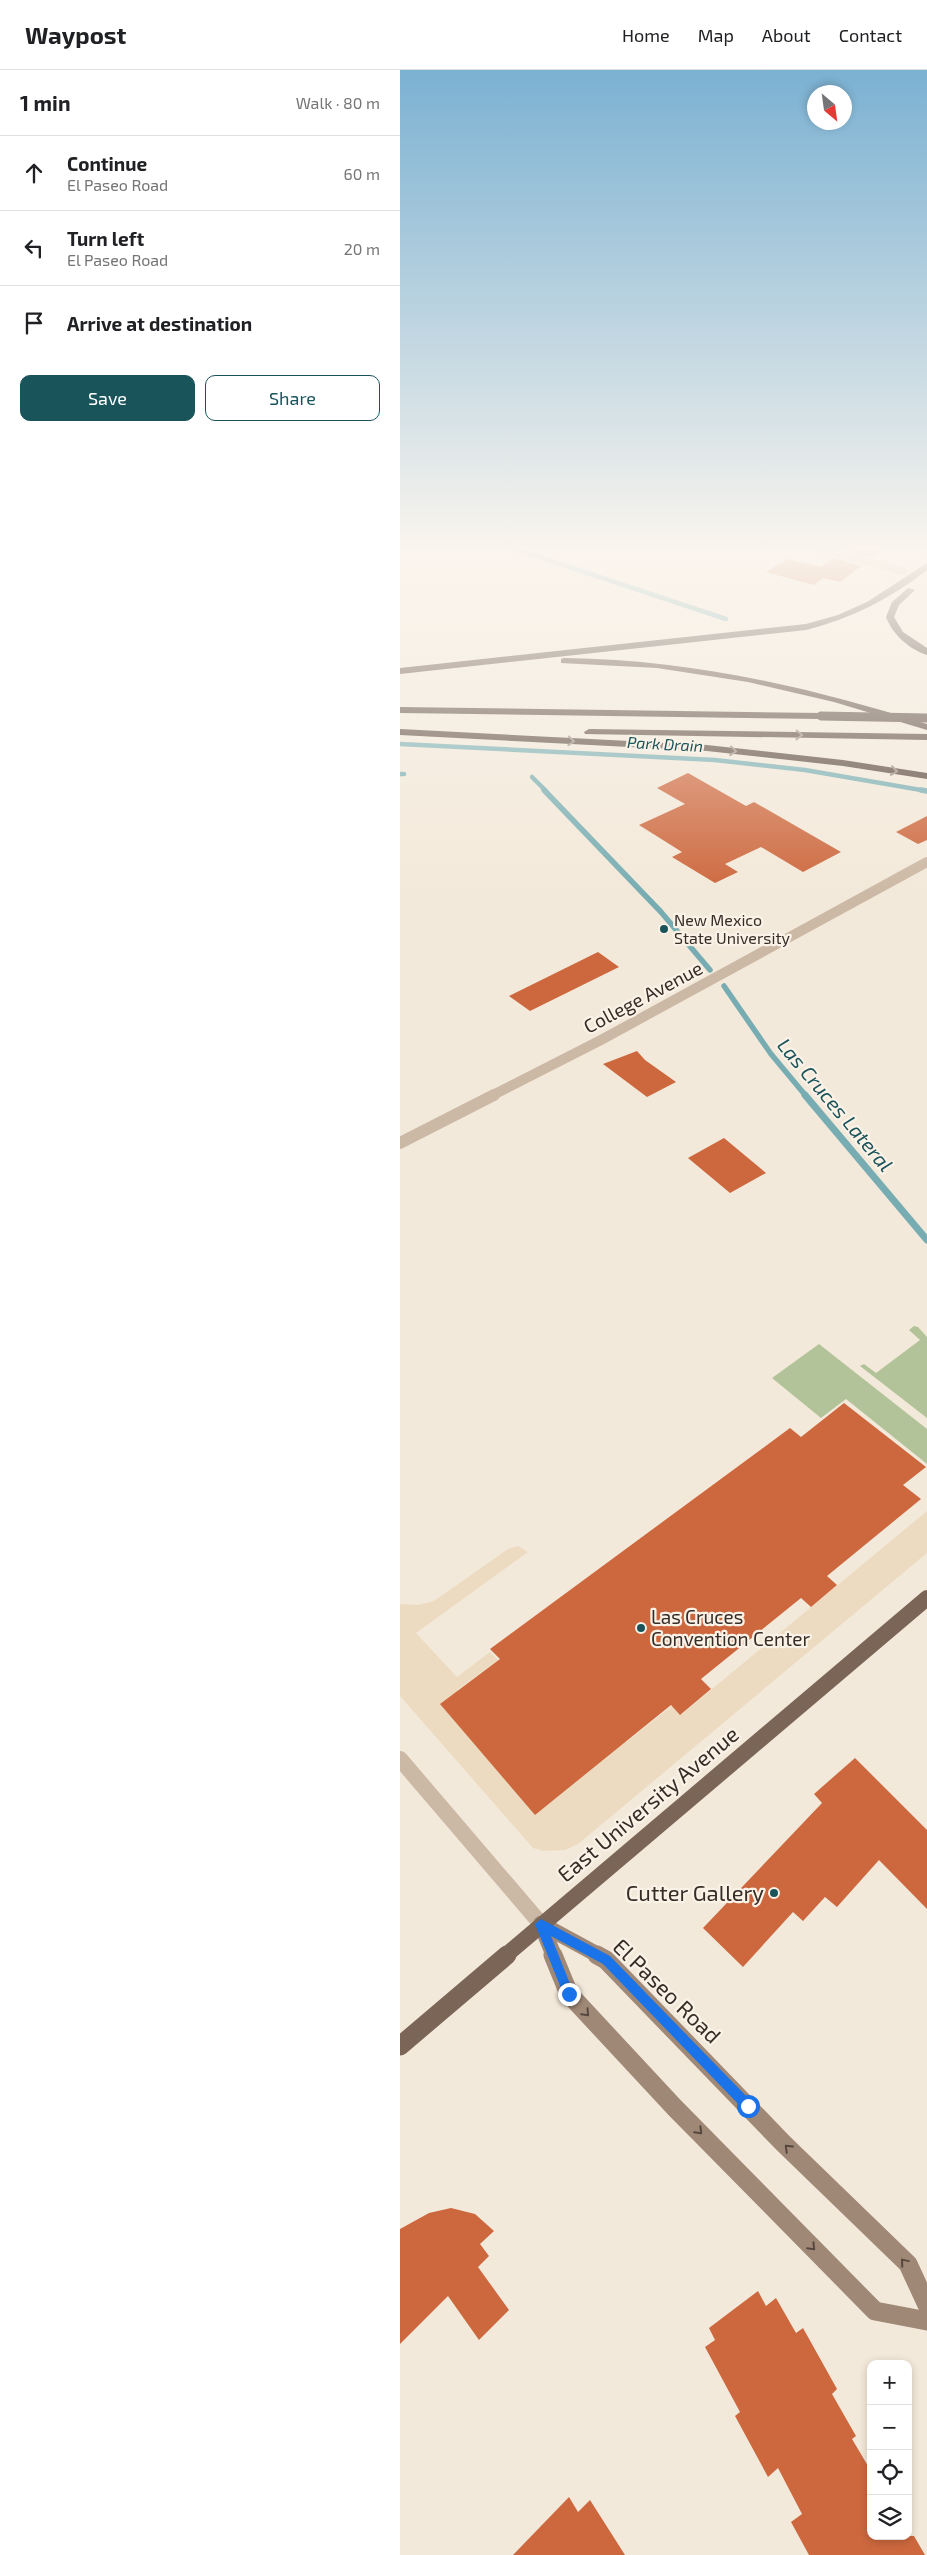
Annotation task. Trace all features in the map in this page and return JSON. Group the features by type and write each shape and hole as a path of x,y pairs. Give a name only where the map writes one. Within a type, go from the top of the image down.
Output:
{"highway":[{"path":"400,671 472,663"},
{"path":"400,671 522,663"},
{"path":"622,663 674,667 794,688 927,727"},
{"path":"400,710 927,718"},
{"path":"400,730 927,737"},
{"path":"400,730 707,748 927,776"}],"main road":[{"name":"East University Avenue","path":"400,2046 541,1924 927,1598"},
{"name":"El Paseo Road","path":"541,1924 606,1960 783,2143 908,2264 927,2305"},
{"path":"541,1924 569,1994 675,2108 874,2311 927,2322"}],"street":[{"name":"College Avenue","path":"400,1143 601,1040 927,862"},
{"path":"400,1759 541,1924"}],"green space":[{"path":"914,1326 918,1327 927,1337 927,1418 860,1366 864,1364 876,1373 920,1340 909,1330"},
{"path":"819,1344 927,1429 927,1464 846,1399 821,1418 772,1378"}],"shaded area":[{"path":"927,1511 927,1553 578,1844 565,1850 544,1851 533,1848 400,1696 400,1604 418,1605 434,1601 508,1549 518,1546 528,1552 416,1633 457,1677 490,1652 498,1660 457,1690 521,1760 616,1732 626,1742 672,1706 682,1714"}],"building":[{"path":"688,773 746,806 754,802 841,852 803,872 761,847 725,864 738,872 715,883 672,857 682,852 639,825 685,804 657,788"},
{"path":"927,816 927,840 918,844 896,832"},
{"path":"598,952 619,967 530,1011 509,996"},
{"path":"637,1051 645,1060 676,1082 647,1097 603,1064"},
{"path":"724,1138 766,1173 730,1193 688,1158"},
{"name":"Las Cruces Convention Center","path":"844,1403 926,1467 903,1485 921,1499 827,1576 837,1585 811,1607 801,1598 701,1679 711,1689 680,1715 671,1705 535,1815 440,1704 500,1659 490,1649 790,1428 801,1437"},
{"path":"855,1758 927,1830 927,1909 879,1860 837,1907 825,1897 803,1921 793,1912 743,1967 703,1928 822,1803 814,1794"},
{"path":"451,2208 475,2214 494,2231 480,2244 489,2256 478,2267 509,2310 479,2340 448,2296 400,2344 400,2229 429,2213"},
{"path":"758,2291 766,2306 776,2298 796,2333 803,2328 837,2389 832,2394 856,2436 852,2439 867,2464 867,2540 912,2540 912,2536 914,2536 925,2555 809,2555 791,2522 802,2514 778,2468 768,2477 735,2416 740,2412 705,2347 715,2340 709,2328"},
{"path":"569,2497 578,2512 590,2500 625,2555 513,2555"}],"waterway":[{"name":"Park Drain","path":"400,744 715,760 805,770 927,791 921,790"},
{"name":"Las Cruces Lateral","path":"532,777 546,791"},
{"name":"Las Cruces Lateral","path":"544,790 661,912 710,970"},
{"name":"Las Cruces Lateral","path":"724,986 771,1054 806,1096"},
{"name":"Las Cruces Lateral","path":"805,1095 927,1240"}],"place":[{"name":"New Mexico State University","path":"664,929"},
{"name":"Las Cruces Convention Center","path":"641,1628"},
{"name":"Cutter Gallery","path":"774,1893"}],"route":[{"path":"569,1994 541,1924 606,1960 748,2106"}]}
